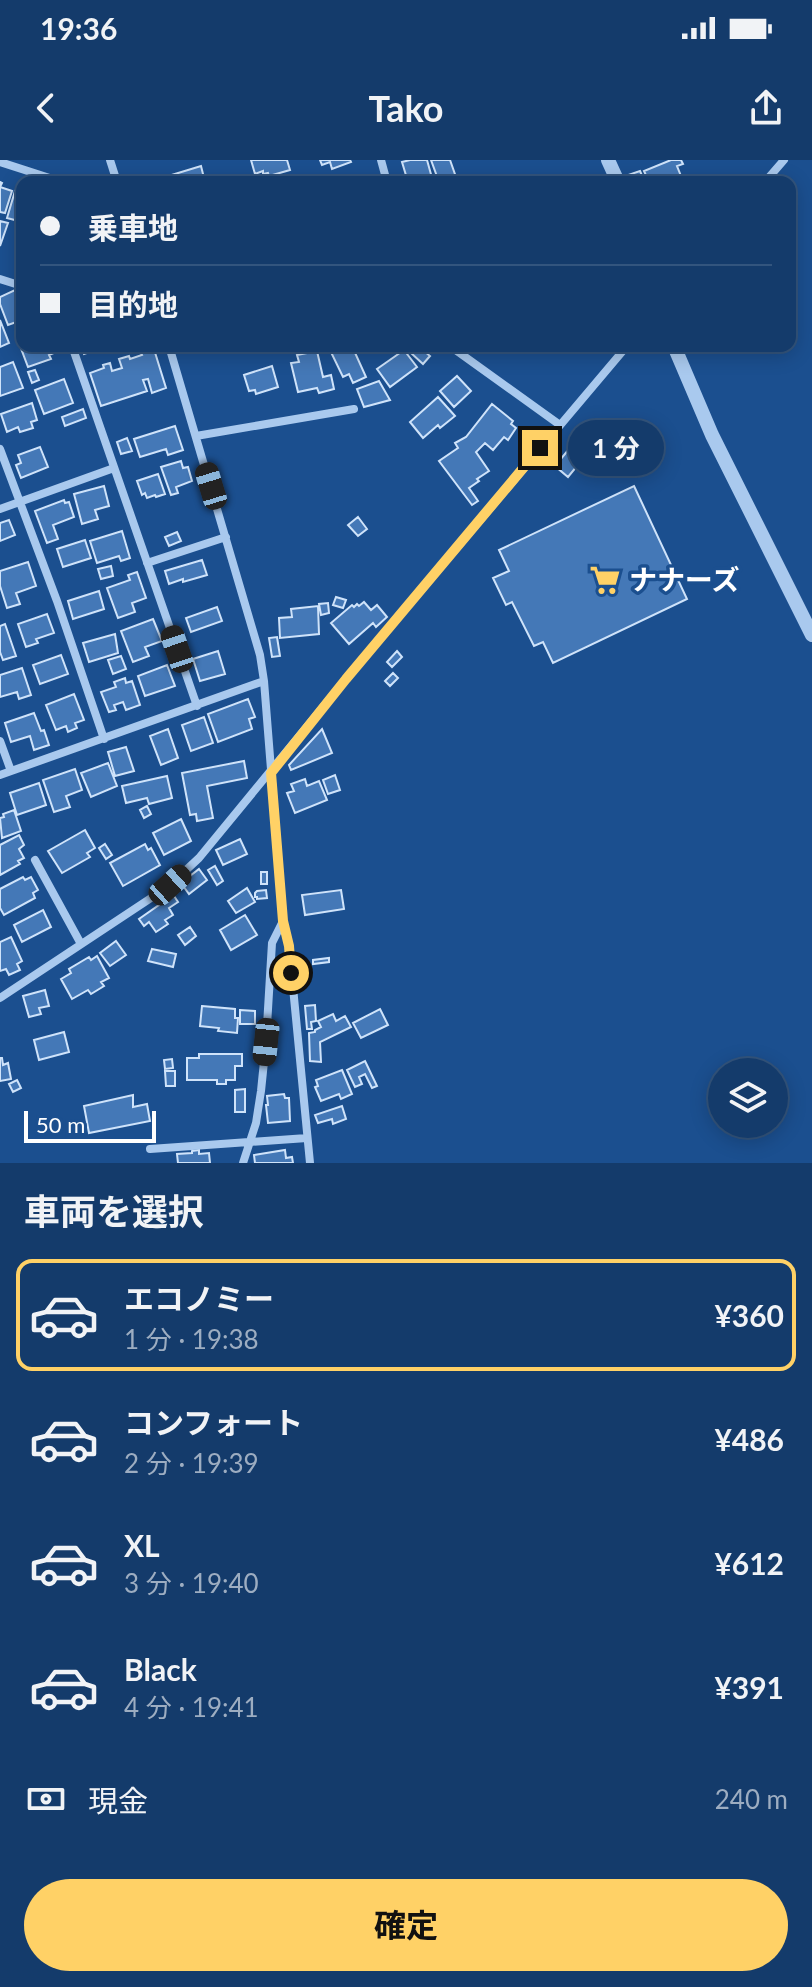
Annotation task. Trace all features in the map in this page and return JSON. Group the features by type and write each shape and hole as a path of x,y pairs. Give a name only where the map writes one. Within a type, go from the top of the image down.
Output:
{"street":[{"path":"770,176 784,160"},
{"path":"0,162 43,176"},
{"path":"74,352 197,706"},
{"path":"171,352 253,631 264,681 283,921 289,946 310,1163"},
{"path":"458,352 560,425"},
{"path":"0,998 154,896 199,858 622,352"},
{"path":"677,352 712,435 812,635"},
{"path":"196,436 354,409"},
{"path":"0,449 104,739"},
{"path":"0,509 114,468"},
{"path":"147,563 226,537"},
{"path":"0,775 264,681"},
{"path":"0,741 11,771"},
{"path":"35,860 81,944"},
{"path":"243,1163 256,1123 265,1054 272,943 283,921"},
{"path":"150,1149 307,1138"}],"building":[{"path":"251,160 287,160 290,170 269,176 263,171 255,174"},
{"path":"320,160 351,162 332,169 330,162 322,165"},
{"path":"427,160 431,176 406,176 402,162"},
{"path":"431,160 450,160 456,176 437,176"},
{"path":"671,160 681,160 683,164 677,166 681,176 646,176 644,171"},
{"path":"201,166 204,176 168,176"},
{"path":"640,171 642,176 628,176"},
{"path":"0,187 12,191 5,213 0,212"},
{"path":"15,191 16,191 16,220 7,218"},
{"path":"0,221 8,223 0,246"},
{"path":"15,290 16,322 8,325 0,297"},
{"path":"0,320 9,343 0,347"},
{"path":"22,352 54,352 49,355 51,359 28,367"},
{"path":"140,352 155,352 166,388 152,393 148,379 143,380 147,391 101,406 90,373 110,363 112,371 122,368 119,359 142,355"},
{"path":"317,352 323,377 331,375 334,389 319,393 317,388 298,392 291,363 299,362 297,355"},
{"path":"331,352 355,352 366,377 353,383 349,374 343,377"},
{"path":"401,352 406,352 417,367 390,387 377,369"},
{"path":"425,352 430,356 423,364 411,353"},
{"path":"13,362 23,388 0,396 0,367"},
{"path":"272,366 278,387 256,394 255,390 249,391 244,375"},
{"path":"35,370 39,380 32,383 28,372"},
{"path":"457,376 471,391 454,407 440,391"},
{"path":"64,379 73,403 44,414 35,390"},
{"path":"379,381 390,400 364,407 357,389"},
{"path":"438,397 455,416 423,438 410,422"},
{"path":"32,403 37,420 31,422 33,428 20,432 18,427 7,432 1,414"},
{"path":"492,404 513,421 511,424 516,428 508,440 504,437 493,450 485,443 476,452 489,471 469,488 478,501 472,505 439,461 458,448 455,443 466,437"},
{"path":"83,409 86,418 65,426 62,417"},
{"path":"175,426 183,450 168,455 166,449 140,457 134,439"},
{"path":"127,438 132,451 121,454 117,442"},
{"path":"40,447 48,467 21,478 16,465 21,463 18,455"},
{"path":"569,449 582,460 568,477 555,466"},
{"path":"181,461 183,468 188,467 192,481 176,487 178,493 171,495 161,467"},
{"path":"158,474 165,494 147,498 145,493 142,495 137,481"},
{"path":"104,486 109,506 95,510 98,519 82,524 74,494"},
{"path":"634,486 687,599 553,663 543,642 534,646 512,602 506,605 493,578 509,571 499,550"},
{"path":"64,500 65,503 69,502 74,517 53,525 58,539 47,543 35,511"},
{"path":"358,517 367,529 358,536 348,525"},
{"path":"9,520 15,535 0,541 0,523"},
{"path":"122,531 130,558 121,561 119,556 97,563 90,541"},
{"path":"177,532 181,541 169,546 165,537"},
{"path":"85,540 91,558 63,567 57,549"},
{"path":"202,560 207,575 169,584 165,571"},
{"path":"28,562 36,586 16,593 20,604 7,608 0,586 0,571"},
{"path":"111,566 113,576 101,579 98,569"},
{"path":"137,572 146,598 132,603 135,612 118,618 107,588 130,580 128,575"},
{"path":"99,591 104,609 73,619 68,601"},
{"path":"336,597 346,600 343,608 333,605"},
{"path":"364,602 371,610 377,605 387,617 376,627 373,623 349,644 331,623 352,605 359,606"},
{"path":"328,603 329,613 321,615 319,604"},
{"path":"318,606 319,634 280,638 279,618 292,617 291,609"},
{"path":"217,607 222,621 191,632 186,618"},
{"path":"47,614 54,633 36,639 38,643 26,647 18,624"},
{"path":"153,619 162,641 145,647 149,656 133,662 121,631"},
{"path":"5,624 16,656 3,660 0,626"},
{"path":"115,634 118,653 89,662 83,643"},
{"path":"277,637 280,656 272,657 269,638"},
{"path":"218,651 225,674 200,681 193,659"},
{"path":"397,651 402,657 392,667 387,662"},
{"path":"61,655 68,674 40,684 33,665"},
{"path":"121,656 126,669 113,674 108,660"},
{"path":"167,665 175,686 145,696 138,676"},
{"path":"22,668 31,695 19,699 17,692 0,697 0,675"},
{"path":"393,673 398,678 390,686 385,681"},
{"path":"125,678 126,683 132,681 140,705 126,710 123,702 114,705 116,710 109,712 101,692 116,687 114,682"},
{"path":"74,694 84,720 75,723 77,728 68,732 66,726 56,730 46,705"},
{"path":"248,699 255,717 249,719 252,729 218,742 208,714"},
{"path":"34,713 49,745 34,750 30,736 11,742 5,723"},
{"path":"204,717 213,743 191,751 182,725"},
{"path":"168,729 178,758 161,765 150,736"},
{"path":"322,729 332,753 291,770 289,765"},
{"path":"126,747 134,771 115,776 108,752"},
{"path":"244,761 247,778 207,786 213,818 197,821 196,814 190,815 182,773"},
{"path":"108,763 117,786 91,797 81,773"},
{"path":"75,769 82,790 66,796 70,807 54,812 43,780"},
{"path":"335,775 340,790 328,794 323,780"},
{"path":"167,776 172,798 149,804 147,798 126,803 122,786"},
{"path":"305,779 307,786 319,781 327,800 295,813 287,793 294,791 291,784"},
{"path":"39,783 46,805 17,815 10,793"},
{"path":"147,806 151,814 144,818 140,810"},
{"path":"14,810 21,831 2,838 0,818"},
{"path":"181,819 191,841 164,855 153,833"},
{"path":"85,830 95,848 87,853 90,857 62,873 48,851"},
{"path":"19,835 24,845 19,849 24,858 18,861 20,864 0,875 0,845"},
{"path":"240,839 247,854 223,865 216,850"},
{"path":"105,844 112,855 106,859 99,848"},
{"path":"145,844 148,850 151,848 160,865 123,886 110,863"},
{"path":"215,866 223,881 217,885 208,870"},
{"path":"199,869 207,880 189,894 181,883"},
{"path":"261,872 267,872 267,884 261,884"},
{"path":"23,877 25,880 31,877 38,890 33,893 35,898 4,915 0,908 0,889"},
{"path":"247,888 255,902 236,913 228,901"},
{"path":"266,890 267,898 255,897 257,891"},
{"path":"341,890 344,909 305,915 302,895"},
{"path":"172,893 178,902 169,908 173,915 165,920 168,924 156,932 149,922 144,926 139,919"},
{"path":"43,910 51,927 22,942 14,925"},
{"path":"245,915 257,935 231,950 220,930"},
{"path":"190,927 196,936 185,945 178,935"},
{"path":"11,937 22,961 17,964 20,970 9,975 6,969 0,971 0,942"},
{"path":"116,941 126,955 110,966 100,953"},
{"path":"152,949 176,954 173,967 148,961"},
{"path":"97,956 109,978 101,982 104,986 91,994 88,990 72,999 61,979 71,973 69,969 89,957 91,960"},
{"path":"329,958 329,962 313,964 313,960"},
{"path":"45,990 49,1006 39,1008 41,1014 29,1017 23,996"},
{"path":"315,1005 316,1021 311,1022 312,1029 307,1029 305,1006"},
{"path":"202,1006 235,1009 237,1033 200,1026"},
{"path":"380,1009 388,1025 361,1038 353,1023"},
{"path":"240,1010 255,1011 255,1024 240,1024"},
{"path":"333,1014 336,1021 345,1016 351,1027 320,1042 321,1062 310,1061 309,1033 321,1027 318,1021"},
{"path":"64,1032 69,1052 39,1060 34,1040"},
{"path":"199,1054 242,1054 242,1066 235,1066 235,1080 226,1080 226,1084 217,1084 217,1080 187,1080 187,1058 199,1058"},
{"path":"0,1058 3,1065 8,1063 11,1079 0,1081"},
{"path":"172,1059 173,1068 165,1069 164,1060"},
{"path":"365,1061 377,1086 372,1088 365,1074 359,1077 362,1084 355,1087 347,1070"},
{"path":"342,1070 352,1094 341,1099 339,1094 321,1101 315,1087 318,1086 316,1080"},
{"path":"165,1071 175,1071 175,1086 166,1086"},
{"path":"17,1080 21,1088 13,1092 9,1084"},
{"path":"245,1089 245,1112 235,1112 235,1090"},
{"path":"284,1094 285,1098 289,1098 290,1121 268,1123 267,1096"},
{"path":"133,1095 133,1107 147,1104 150,1121 89,1133 84,1106"},
{"path":"342,1106 346,1119 333,1124 332,1119 318,1123 315,1115"},
{"path":"199,1150 199,1154 209,1153 210,1163 178,1163 177,1154"},
{"path":"285,1150 286,1158 292,1157 293,1163 255,1163 254,1155"}],"place":[{"name":"ナナーズ","path":"605,580"}],"route":[{"path":"291,973 283,921 271,773 540,448"}]}
